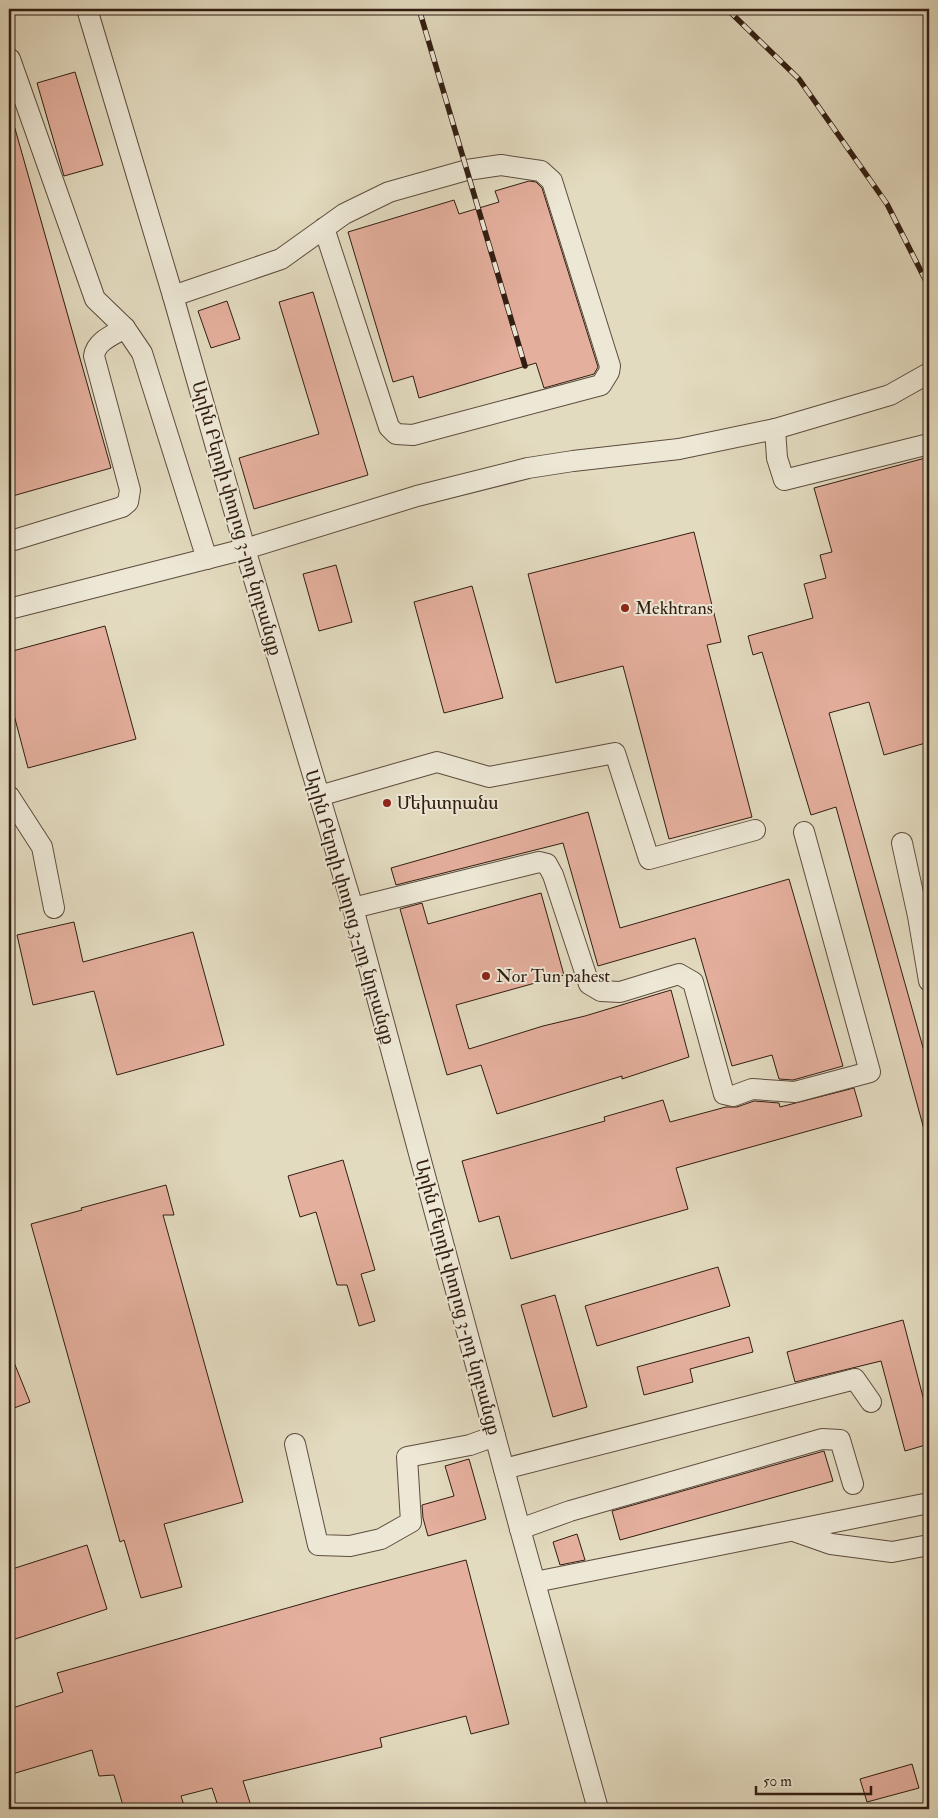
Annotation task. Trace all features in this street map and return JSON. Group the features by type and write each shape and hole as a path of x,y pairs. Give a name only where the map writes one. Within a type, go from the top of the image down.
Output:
{"street":[{"name":"Արին Բերդի փողոց 3-րդ նրբանցք","path":"87,9 173,296 245,549 353,908 520,1529 598,1809"},
{"path":"10,59 94,299 125,328 142,353 207,559"},
{"path":"173,296 281,259 324,228 344,214 389,192 467,170 501,165 541,171 552,181 610,366 609,372 602,385 412,435 396,434 389,427 324,228"},
{"path":"9,540 122,507 128,502 130,490 94,356 95,349 100,344 125,328"},
{"path":"9,609 245,549 417,496 528,468 679,448 775,429 890,395 929,373"},
{"path":"775,429 777,458 784,480 929,444"},
{"path":"319,796 437,762 489,777 614,753 649,859 755,830"},
{"path":"9,796 42,847 54,908"},
{"path":"353,908 539,862 547,864 553,875 589,984 601,991 620,992 679,974 693,982 724,1094 734,1096 752,1089 795,1092 870,1072 804,832"},
{"path":"902,843 918,916 929,980"},
{"path":"504,1469 855,1379 871,1402"},
{"path":"295,1444 318,1545 350,1546 381,1539 411,1522 407,1457 470,1444 495,1436"},
{"path":"520,1529 570,1512 822,1439 840,1440 853,1484"},
{"path":"535,1582 929,1503"},
{"path":"792,1530 831,1544 892,1552 929,1545"}],"building":[{"path":"75,72 103,165 64,176 37,83"},
{"path":"12,118 111,468 9,497 9,119"},
{"path":"529,181 536,182 542,188 598,367 594,374 544,388 536,363 419,398 413,376 393,382 348,232 454,200 459,214 499,202 495,191"},
{"path":"313,292 368,475 254,509 239,458 319,434 279,302"},
{"path":"227,301 240,339 211,348 198,311"},
{"path":"929,457 929,742 884,755 869,702 829,713 929,1069 929,1132 925,1133 836,807 811,815 762,652 753,655 748,636 813,618 804,584 826,578 820,555 832,552 814,488"},
{"path":"694,532 721,642 707,645 752,817 669,839 623,666 556,683 528,574"},
{"path":"336,565 352,622 319,631 303,574"},
{"path":"472,586 503,698 444,713 414,602"},
{"path":"105,626 136,739 28,768 9,696 9,652"},
{"path":"588,812 620,928 789,879 843,1066 793,1080 779,1079 772,1055 732,1066 695,938 598,966 563,843 396,885 391,868"},
{"path":"541,893 564,975 456,1005 469,1049 671,990 689,1057 622,1079 622,1076 497,1114 481,1065 447,1075 400,909 422,903 428,924"},
{"path":"74,922 83,962 193,932 224,1045 117,1075 94,991 33,1005 17,935"},
{"path":"854,1088 862,1116 676,1168 688,1209 511,1259 499,1216 479,1222 462,1161 605,1121 604,1117 663,1100 670,1122 726,1107 737,1107 754,1101 779,1103 780,1107"},
{"path":"343,1160 375,1270 361,1274 375,1321 359,1326 347,1285 337,1285 316,1212 300,1217 288,1176"},
{"path":"166,1185 174,1215 163,1215 243,1502 164,1524 182,1587 141,1598 124,1540 120,1542 31,1224"},
{"path":"718,1267 730,1306 597,1346 585,1306"},
{"path":"555,1295 587,1407 553,1417 521,1305"},
{"path":"903,1320 929,1420 929,1444 905,1451 881,1361 795,1382 787,1352"},
{"path":"749,1337 753,1352 690,1369 693,1382 644,1395 637,1367"},
{"path":"9,1350 30,1402 9,1410"},
{"path":"824,1451 833,1481 620,1540 612,1511"},
{"path":"469,1459 486,1519 428,1536 422,1505 454,1496 445,1466"},
{"path":"577,1534 585,1560 560,1565 553,1542"},
{"path":"87,1545 107,1609 9,1641 9,1570"},
{"path":"466,1560 509,1724 471,1734 466,1716 380,1738 382,1747 243,1781 252,1809 219,1809 212,1788 181,1796 185,1809 124,1809 114,1775 99,1776 92,1750 9,1775 9,1709 63,1692 57,1673 351,1590"},
{"path":"912,1764 919,1788 867,1802 860,1779"}],"railway":[{"path":"419,9 525,366"},
{"path":"727,9 799,79 887,204 929,287"}],"place":[{"name":"Mekhtrans","path":"625,608"},
{"name":"Մեխտրանս","path":"387,803"},
{"name":"Nor Tun pahest","path":"486,976"}]}
